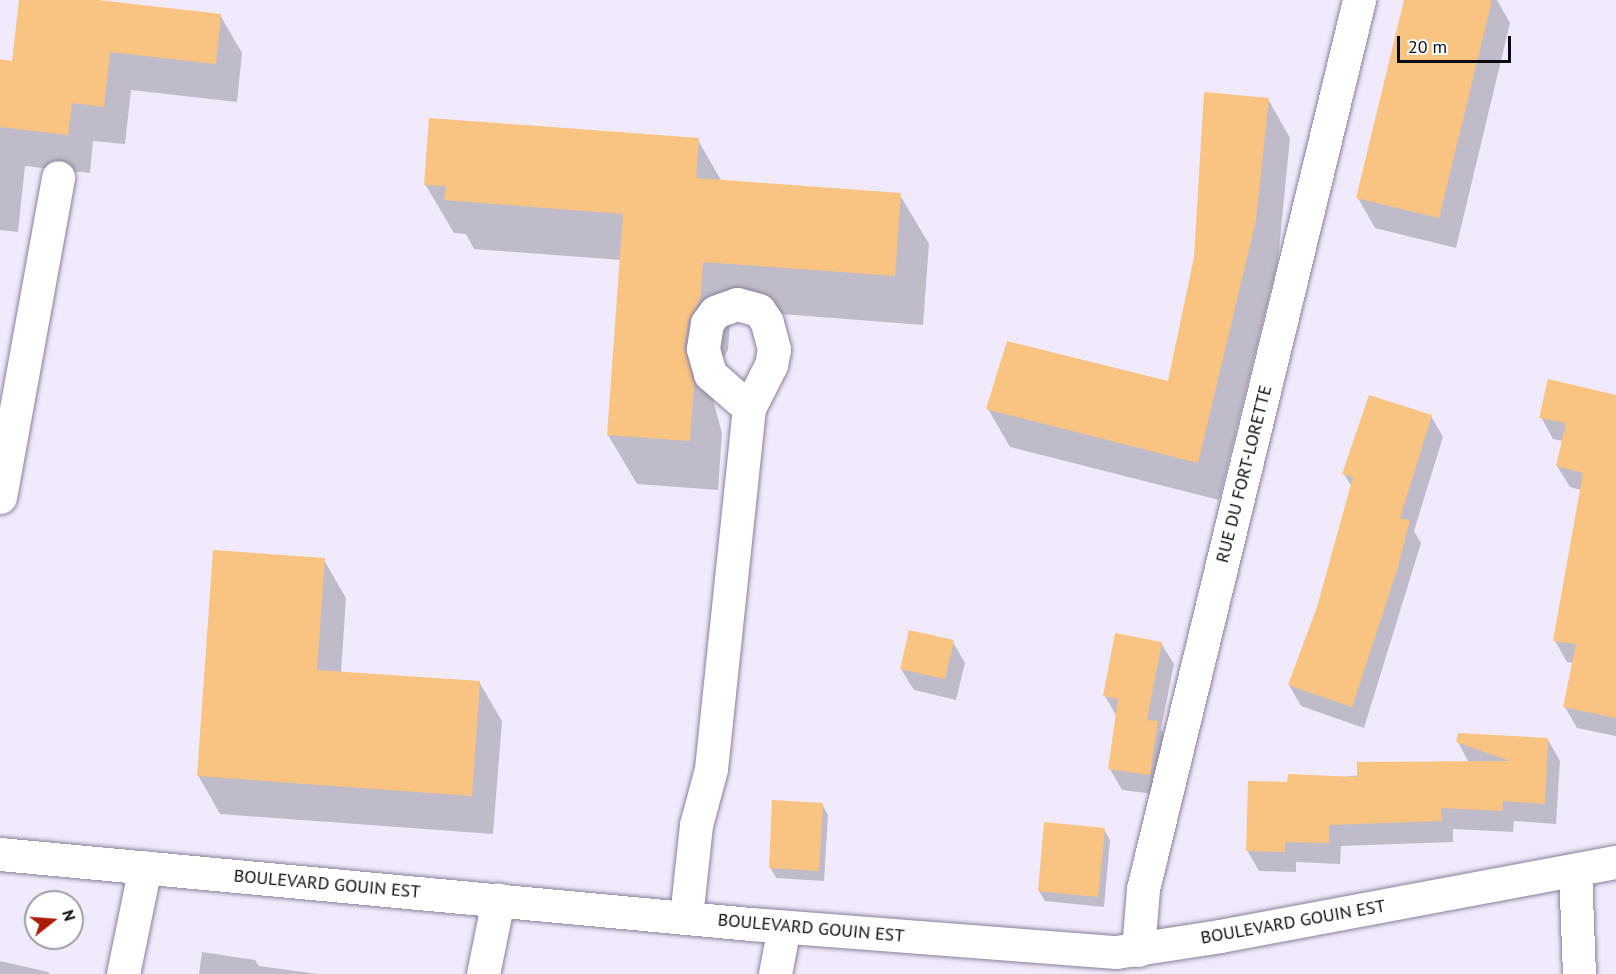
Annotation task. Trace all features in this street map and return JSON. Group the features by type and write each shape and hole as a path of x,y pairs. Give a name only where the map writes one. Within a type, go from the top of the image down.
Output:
{"street":[{"name":"RUE DU FORT-LORETTE","path":"1138,950 1143,889 1359,0"},
{"path":"0,497 58,177"},
{"path":"686,917 696,825 711,769 749,408"},
{"name":"BOULEVARD GOUIN EST","path":"0,854 784,927 1094,951 1138,950 1616,862"},
{"path":"123,974 145,867"},
{"path":"1575,870 1579,974"},
{"path":"483,974 498,900"},
{"path":"775,974 784,927"}],"building":[{"path":"19,0 98,0 221,14 216,64 110,52 104,107 72,103 68,135 0,127 0,59 12,61"},
{"path":"1404,0 1492,0 1439,218 1356,198"},
{"path":"1204,92 1269,98 1256,220 1198,463 986,409 1007,341 1168,381 1194,257"},
{"path":"429,118 699,138 696,178 901,193 895,276 703,262 700,300 689,320 684,346 694,383 690,441 607,435 623,214 444,200 446,186 424,185"},
{"path":"1548,379 1616,395 1616,718 1563,707 1576,644 1553,641 1583,473 1556,466 1566,423 1539,418"},
{"path":"1369,395 1432,415 1400,518 1410,520 1398,567 1352,707 1288,685 1317,607 1353,477 1342,474"},
{"path":"213,550 325,558 317,670 480,681 472,796 197,776"},
{"path":"909,630 954,640 945,679 900,669"},
{"path":"1115,633 1162,642 1147,720 1158,721 1150,775 1108,769 1118,699 1103,696"},
{"path":"1458,733 1548,738 1545,804 1503,801 1502,811 1441,808 1442,821 1329,825 1329,843 1285,842 1285,852 1246,851 1248,781 1287,782 1288,774 1357,777 1357,762 1510,761 1456,742"},
{"path":"772,800 823,803 819,871 769,868"},
{"path":"1044,822 1105,828 1098,897 1038,891"}]}
